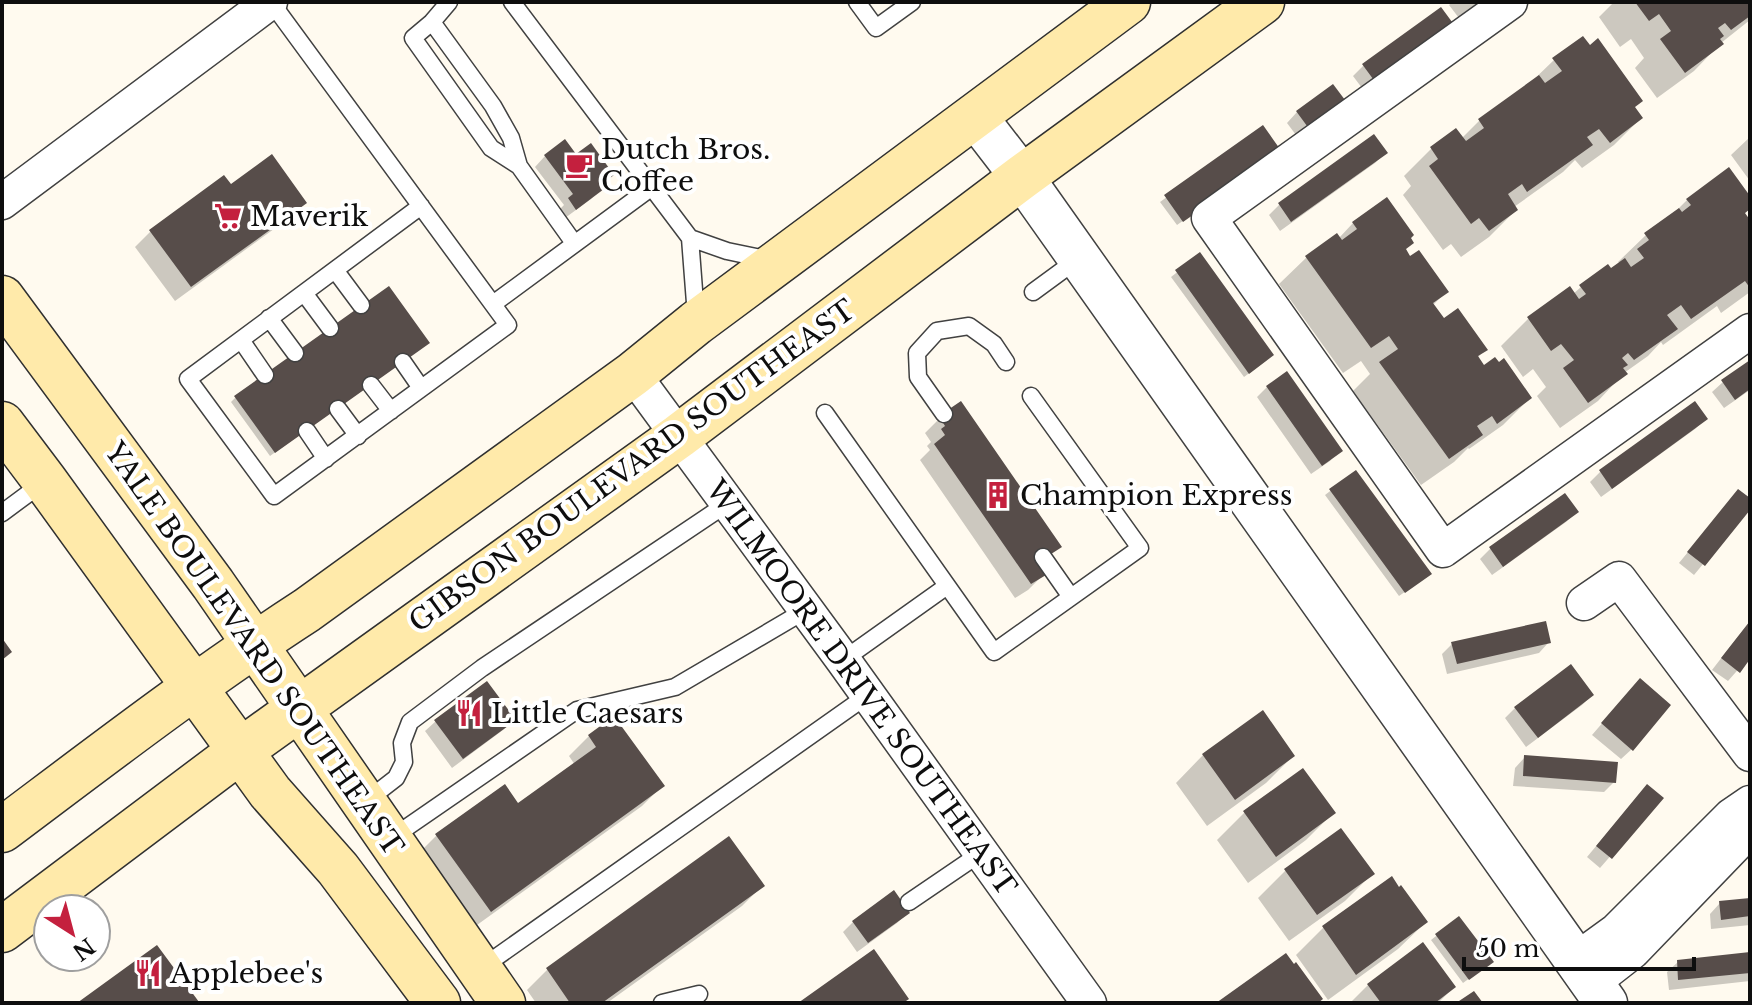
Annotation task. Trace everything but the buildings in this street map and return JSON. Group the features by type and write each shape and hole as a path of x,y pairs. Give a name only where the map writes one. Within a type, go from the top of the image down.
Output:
{"main road":[{"path":"2,830 146,722 307,610 633,374 696,323 1128,2"},
{"name":"GIBSON BOULEVARD SOUTHEAST","path":"2,930 240,751 679,436 1022,177 1262,2"},
{"name":"YALE BOULEVARD SOUTHEAST","path":"2,298 213,584 491,986"},
{"name":"YALE BOULEVARD SOUTHEAST","path":"2,424 270,792 338,869 438,1003"}],"street":[{"path":"2,202 270,2"},
{"path":"1510,2 1209,218 1443,550 1750,331"},
{"path":"975,116 1022,177 1591,982"},
{"name":"WILMOORE DRIVE SOUTHEAST","path":"633,374 1089,1003"},
{"path":"1584,603 1619,579 1750,754"},
{"path":"1591,982 1616,931 1731,816 1750,803"},
{"path":"1591,982 1633,951 1750,826"}],"lane":[{"path":"270,2 421,206 508,325 274,496 188,379 421,206"},
{"path":"449,2 413,38 491,148 519,166"},
{"path":"512,2 690,238 696,323"},
{"path":"857,2 876,28 912,2"},
{"path":"432,22 493,106 511,138 519,166 574,243"},
{"path":"493,304 652,187"},
{"path":"690,238 727,251 778,262"},
{"path":"1033,292 1079,258"},
{"path":"335,270 361,305"},
{"path":"304,293 330,328"},
{"path":"269,318 295,353"},
{"path":"944,414 918,377 917,353 937,331 969,326 994,344 1006,362"},
{"path":"241,340 265,375"},
{"path":"403,362 421,388"},
{"path":"371,385 391,411"},
{"path":"825,413 994,652 1140,548 1031,396"},
{"path":"338,409 358,436"},
{"path":"307,431 326,459"},
{"path":"2,513 45,481"},
{"path":"364,803 396,778 404,762 402,743 410,722 482,668 728,503"},
{"path":"1043,557 1071,597"},
{"path":"843,660 947,586"},
{"path":"389,840 577,710 675,687 806,610"},
{"path":"491,986 868,695"},
{"path":"909,902 981,853"},
{"path":"662,1003 699,994"}],"place":[{"name":"Dutch Bros. Coffee","path":"579,165"},
{"name":"Maverik","path":"228,216"},
{"name":"Champion Express","path":"998,495"},
{"name":"Little Caesars","path":"469,713"},
{"name":"Applebee's","path":"148,973"}]}
